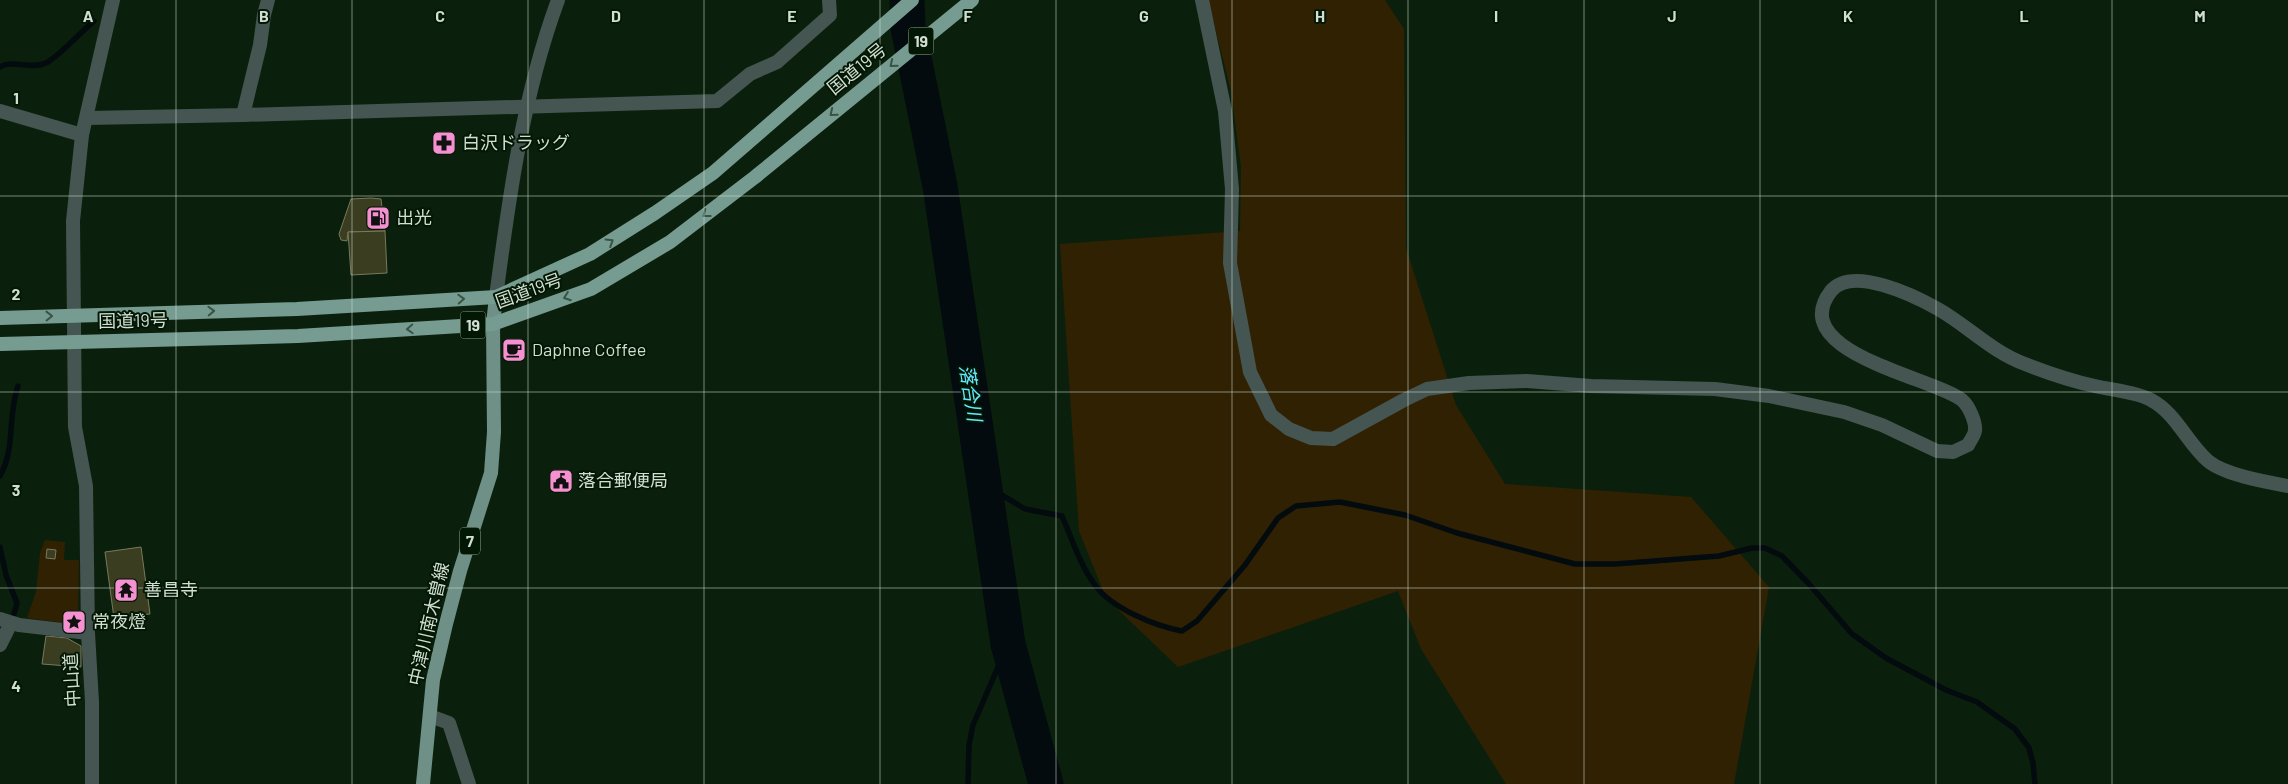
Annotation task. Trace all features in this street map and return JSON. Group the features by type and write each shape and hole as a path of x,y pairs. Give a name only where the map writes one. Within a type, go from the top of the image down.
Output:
{"highway":[{"name":"国道19号","path":"0,318 297,309 496,297 590,254 713,173 912,0"},
{"name":"国道19号","path":"0,344 298,336 493,324 591,289 670,242 755,177 972,0"}],"main road":[{"name":"中津川南木曽線","path":"423,784 433,680 460,571 491,473 494,432 493,324 496,297"}],"street":[{"path":"88,633 86,486 75,426 73,222 82,135 112,0"},
{"path":"244,115 268,0"},
{"path":"496,297 506,223 528,106 544,38 558,0"},
{"path":"87,118 717,101 750,74 777,62 830,16 829,0"},
{"path":"1202,0 1225,111 1232,190 1230,263 1250,372 1272,415 1289,429 1310,438 1333,438 1427,389 1485,382 1527,382 1591,386 1715,389 1769,396 1844,412 1882,425 1937,451 1953,452 1968,445 1975,430 1972,416 1963,401 1947,392 1886,368 1844,348 1828,334 1822,318 1824,304 1832,290 1844,282 1858,280 1906,294 1939,310 1999,351 2023,363 2078,382 2149,399 2164,409 2209,462 2250,479 2288,486"},
{"path":"0,111 82,135"},
{"path":"0,645 5,621"},
{"name":"中山道","path":"5,621 88,633 92,702 92,784"},
{"path":"430,716 449,723 469,784"}],"shaded area":[{"path":"1208,0 1385,0 1404,29 1406,248 1456,405 1505,484 1691,497 1769,587 1734,784 1506,784 1421,649 1398,591 1178,667 1106,598 1079,531 1060,244 1240,231 1241,167 1231,91"},
{"path":"45,540 65,542 64,560 79,560 78,625 27,618 36,592 40,553"}],"building":[{"path":"351,199 381,199 385,231 348,232 347,241 341,240 339,234"},
{"path":"385,231 387,273 351,275 348,232"},
{"path":"141,547 150,614 114,618 105,552"},
{"path":"47,549 56,550 55,559 46,558"},
{"path":"72,614 79,614 78,625 72,624"},
{"path":"46,636 67,638 81,646 81,667 42,664"}],"waterway":[{"name":"落合川","path":"907,0 908,28 940,186 1008,644 1046,784"},
{"path":"0,67 10,64 40,65 46,63 94,21"},
{"path":"0,476 8,454 13,409 18,386"},
{"path":"985,485 1025,509 1062,516 1085,569 1102,593 1134,615 1159,625 1182,631 1197,621 1245,565 1278,518 1296,506 1340,502 1405,515 1457,533 1575,564 1615,564 1719,556 1752,548 1765,548 1782,556 1852,634 1886,658 1946,690 1977,702 2015,729 2029,748 2035,784"},
{"path":"0,547 6,575 17,603 14,614"},
{"path":"968,784 969,745 973,725 1008,644"}],"place":[{"name":"白沢ドラッグ","path":"444,143"},
{"name":"出光","path":"378,218"},
{"name":"Daphne Coffee","path":"514,350"},
{"name":"落合郵便局","path":"561,481"},
{"name":"善昌寺","path":"126,590"},
{"name":"常夜燈","path":"74,622"}]}
